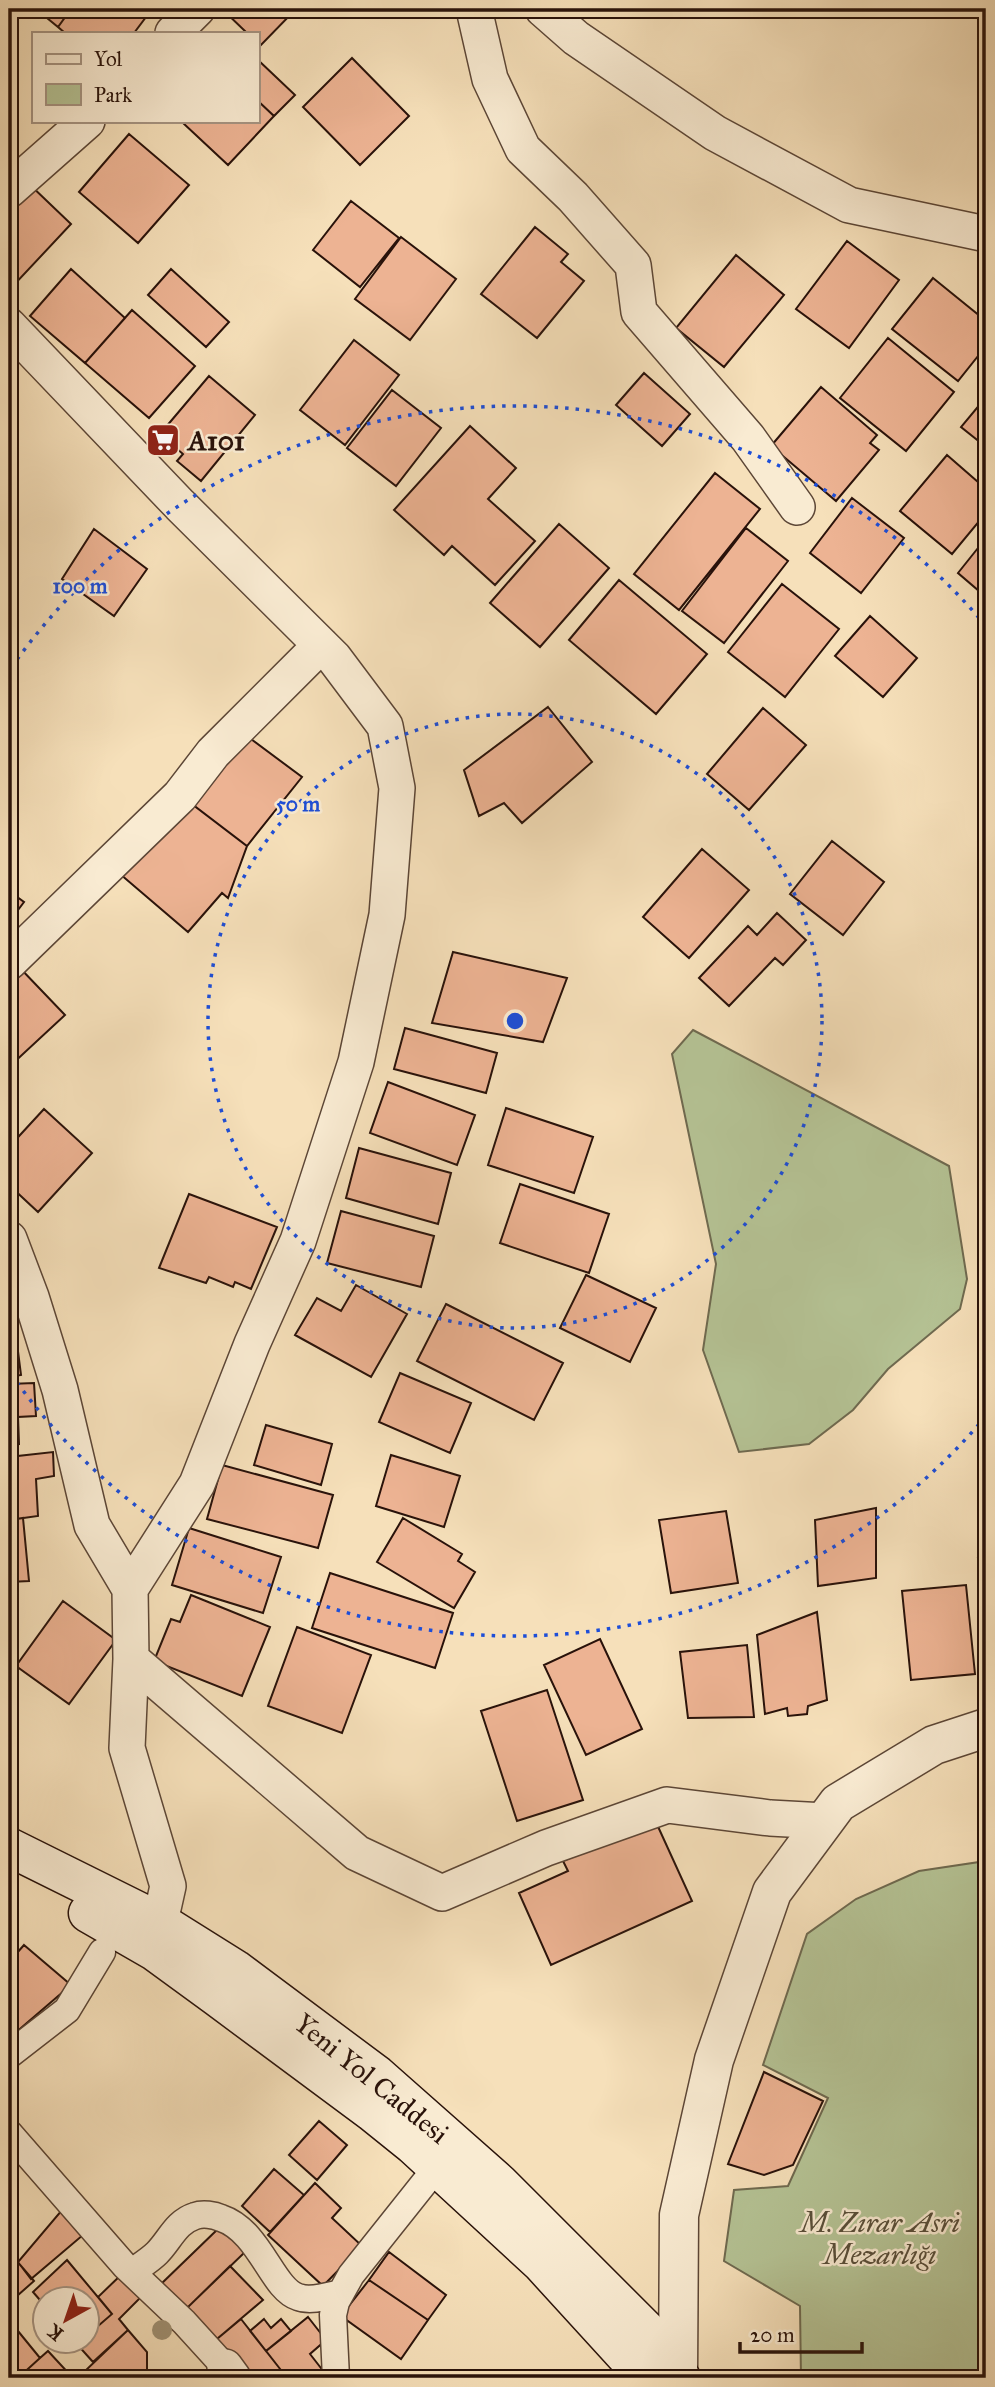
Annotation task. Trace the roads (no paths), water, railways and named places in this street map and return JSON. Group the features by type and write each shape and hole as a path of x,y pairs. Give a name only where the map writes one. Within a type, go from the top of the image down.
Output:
{"main road":[{"path":"670,2377 680,2215 714,2060 772,1892 838,1803 934,1745 986,1728"},
{"name":"Yeni Yol Caddesi","path":"9,1847 157,1937 438,2167 670,2377"},
{"name":"Yeni Yol Caddesi","path":"9,1872 103,1920 157,1937 235,1969 377,2076 499,2183 645,2329 670,2377"}],"street":[{"path":"174,32 197,9"},
{"path":"474,9 490,79 523,149 573,197 633,265 639,312 748,438 797,507"},
{"path":"543,9 576,38 715,133 849,205 986,234"},
{"path":"9,190 86,122"},
{"path":"9,326 180,505 334,658 385,726 397,788 387,915 356,1062 299,1241 252,1344 197,1484 130,1589"},
{"path":"9,962 180,796 213,753 321,645"},
{"path":"9,1239 31,1297 60,1390 92,1525 130,1589 131,1658 127,1748 167,1886 157,1937"},
{"path":"131,1658 357,1853 442,1893 546,1848 667,1805 770,1818 825,1821"},
{"path":"9,2055 67,2010 103,1952"},
{"path":"11,2140 132,2272 184,2322 229,2375"},
{"path":"336,2378 332,2315 341,2293 351,2275 438,2167"},
{"path":"132,2272 158,2252 176,2227 195,2215 213,2215 236,2225 247,2234 283,2285 297,2297 316,2298 341,2293"}],"place":[{"name":"A101","path":"163,440"}],"park label":[{"name":"M. Zırar Asri Mezarlığı","path":"880,2238"}]}
